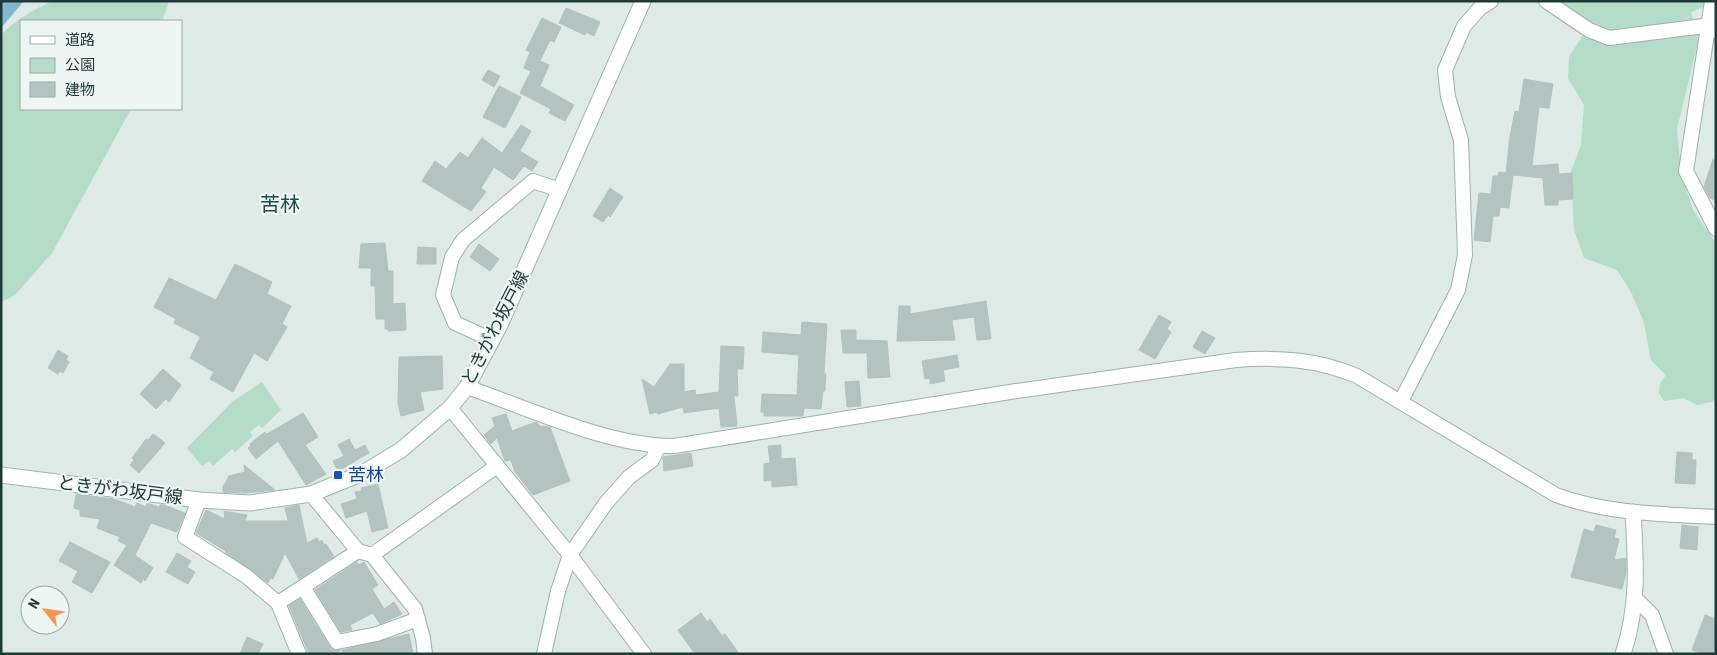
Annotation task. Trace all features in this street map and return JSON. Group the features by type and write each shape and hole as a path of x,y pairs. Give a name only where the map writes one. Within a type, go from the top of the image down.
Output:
{"main road":[{"name":"ときがわ坂戸線","path":"1,475 198,500 250,503 311,494 341,484 393,455 418,438 450,408 467,387 492,340 643,1"},
{"path":"1623,654 1632,627 1637,575 1633,512"}],"street":[{"path":"1401,401 1458,290 1465,255 1462,140 1448,97 1445,70 1464,26 1480,8 1491,1"},
{"path":"1546,1 1589,30 1610,38 1704,26 1712,31"},
{"path":"1712,1 1712,31 1686,171 1716,229"},
{"path":"492,340 455,324 442,295 452,257 463,240 533,181 560,190"},
{"path":"467,387 625,440 659,446 691,445 1016,391 1259,358 1300,360 1344,370 1401,401 1556,495 1606,510 1716,516"},
{"path":"450,408 570,555 644,654"},
{"path":"544,654 558,591 570,555 606,503 629,477 652,460 659,446"},
{"path":"372,555 497,466"},
{"path":"311,494 358,551 372,555 415,609 425,654"},
{"path":"198,500 185,536 246,576 278,603 299,654"},
{"path":"278,603 358,551"},
{"path":"303,587 337,642 377,634 418,619"},
{"path":"1635,598 1652,615 1666,654"}],"green space":[{"path":"53,1 169,1 162,20 20,20 20,110 130,110 52,253 15,295 1,302 1,35 25,15"},
{"path":"1559,1 1706,1 1706,6 1691,12 1699,38 1677,129 1681,173 1693,210 1716,243 1716,401 1697,405 1683,398 1664,401 1659,393 1660,384 1666,375 1651,360 1644,323 1632,294 1617,270 1584,258 1574,230 1571,171 1581,145 1584,105 1568,78 1569,57 1583,35 1568,26"},
{"path":"262,382 281,410 262,428 259,425 250,432 253,436 235,452 232,449 213,466 209,461 202,466 187,448 232,402"}],"water":[{"path":"1,1 24,1 1,28"}],"building":[{"path":"566,8 600,22 594,36 586,32 585,35 559,23"},
{"path":"542,18 561,27 554,42 550,40 540,61 549,65 540,86 574,105 565,121 549,113 551,109 520,93 531,71 524,68 530,52 526,50"},
{"path":"488,70 500,76 494,87 482,80"},
{"path":"1524,79 1553,84 1549,108 1539,107 1532,166 1558,164 1559,174 1572,173 1573,199 1558,200 1558,205 1545,205 1543,178 1513,175 1509,208 1500,207 1499,216 1493,216 1490,242 1474,240 1479,193 1491,194 1493,176 1498,176 1499,172 1506,173 1510,136 1515,111 1519,112"},
{"path":"499,86 521,97 505,128 483,117"},
{"path":"521,125 531,131 520,151 538,162 532,171 524,166 513,180 494,167 481,188 486,192 471,211 422,181 435,161 446,169 460,152 468,158 482,138 502,153"},
{"path":"1713,159 1716,160 1716,200 1710,198 1704,187"},
{"path":"610,188 623,197 610,217 608,215 603,222 593,216"},
{"path":"385,243 388,271 393,271 393,304 405,303 406,330 388,331 388,329 385,329 385,319 376,319 375,286 371,286 371,268 359,268 361,244"},
{"path":"479,244 499,259 490,271 470,257"},
{"path":"418,247 436,248 436,264 417,264"},
{"path":"235,264 272,282 267,294 291,306 282,324 287,327 267,361 254,353 233,392 210,379 214,372 190,358 200,338 199,336 174,323 176,319 154,307 169,278 216,300"},
{"path":"986,301 991,339 977,340 974,317 952,320 955,340 897,341 899,306 910,306 910,314"},
{"path":"1159,315 1171,322 1167,329 1171,332 1155,359 1139,350"},
{"path":"802,322 827,324 824,374 826,374 825,391 823,391 821,409 804,408 803,416 764,416 764,412 761,412 762,394 797,395 799,355 762,352 763,332 801,335"},
{"path":"841,330 856,330 856,340 887,341 890,377 868,378 867,353 843,353"},
{"path":"1202,331 1215,338 1205,354 1193,347"},
{"path":"721,346 744,347 743,369 737,369 738,396 734,396 737,426 721,427 719,408 684,413 683,407 658,414 657,412 650,414 642,379 654,387 670,364 684,364 684,392 695,390 696,395 719,392"},
{"path":"58,350 68,356 66,360 69,362 63,373 60,371 58,374 48,368"},
{"path":"957,355 959,367 943,370 945,381 930,384 930,378 925,379 922,361"},
{"path":"442,356 443,389 420,392 424,410 401,416 398,403 399,357"},
{"path":"163,369 181,385 169,402 166,399 156,409 140,394"},
{"path":"859,381 861,406 847,407 845,382"},
{"path":"303,413 318,437 305,445 326,474 306,485 278,441 256,459 248,448 251,446 250,444 265,432 267,434"},
{"path":"506,414 512,431 536,422 540,426 550,427 570,481 533,495 515,472 511,460 505,461 497,438 491,444 484,435 495,426 492,418"},
{"path":"153,434 165,443 139,473 130,465 134,460 132,458 146,439 148,440"},
{"path":"349,439 355,450 365,445 369,453 338,471 333,461 344,456 338,445"},
{"path":"781,445 781,459 795,458 797,485 772,487 772,480 764,481 764,464 770,463 768,446"},
{"path":"1677,452 1692,453 1692,460 1696,460 1695,484 1675,483"},
{"path":"691,453 693,466 664,471 663,457"},
{"path":"244,465 275,490 245,493 223,492 223,487 229,476 245,472"},
{"path":"378,484 388,528 372,532 367,511 346,518 341,504 357,499 355,492 362,491 361,488"},
{"path":"76,494 114,499 135,507 137,503 146,507 147,503 159,507 164,505 185,513 177,532 151,523 135,555 153,568 145,581 143,579 141,583 114,565 127,545 118,541 120,537 97,528 100,519 80,516 80,510 74,508"},
{"path":"299,505 307,543 317,538 319,542 322,540 334,556 299,579 285,553 273,579 271,578 268,583 226,551 196,533 206,510 225,519 224,511 247,515 245,521 288,521 285,508"},
{"path":"1596,525 1616,530 1614,538 1619,539 1614,560 1626,558 1626,573 1622,589 1571,577 1584,529 1594,532"},
{"path":"1682,525 1698,527 1697,550 1680,548"},
{"path":"70,542 110,562 92,593 72,582 78,571 59,561"},
{"path":"177,553 191,561 187,567 195,572 188,584 166,572"},
{"path":"357,562 359,565 364,562 378,585 372,589 384,609 394,602 402,614 380,624 373,613 350,625 352,630 341,632 315,590"},
{"path":"300,599 330,647 334,650 341,650 335,654 309,654 289,606"},
{"path":"701,613 707,622 710,619 722,636 725,634 739,654 695,654 678,630"},
{"path":"1705,615 1716,619 1714,654 1703,654 1692,650"},
{"path":"409,634 413,654 342,654 342,650"},
{"path":"247,637 263,644 258,654 240,654"}],"place":[{"name":"苦林","path":"338,475"}],"district":[{"name":"苦林","path":"280,204"}]}
